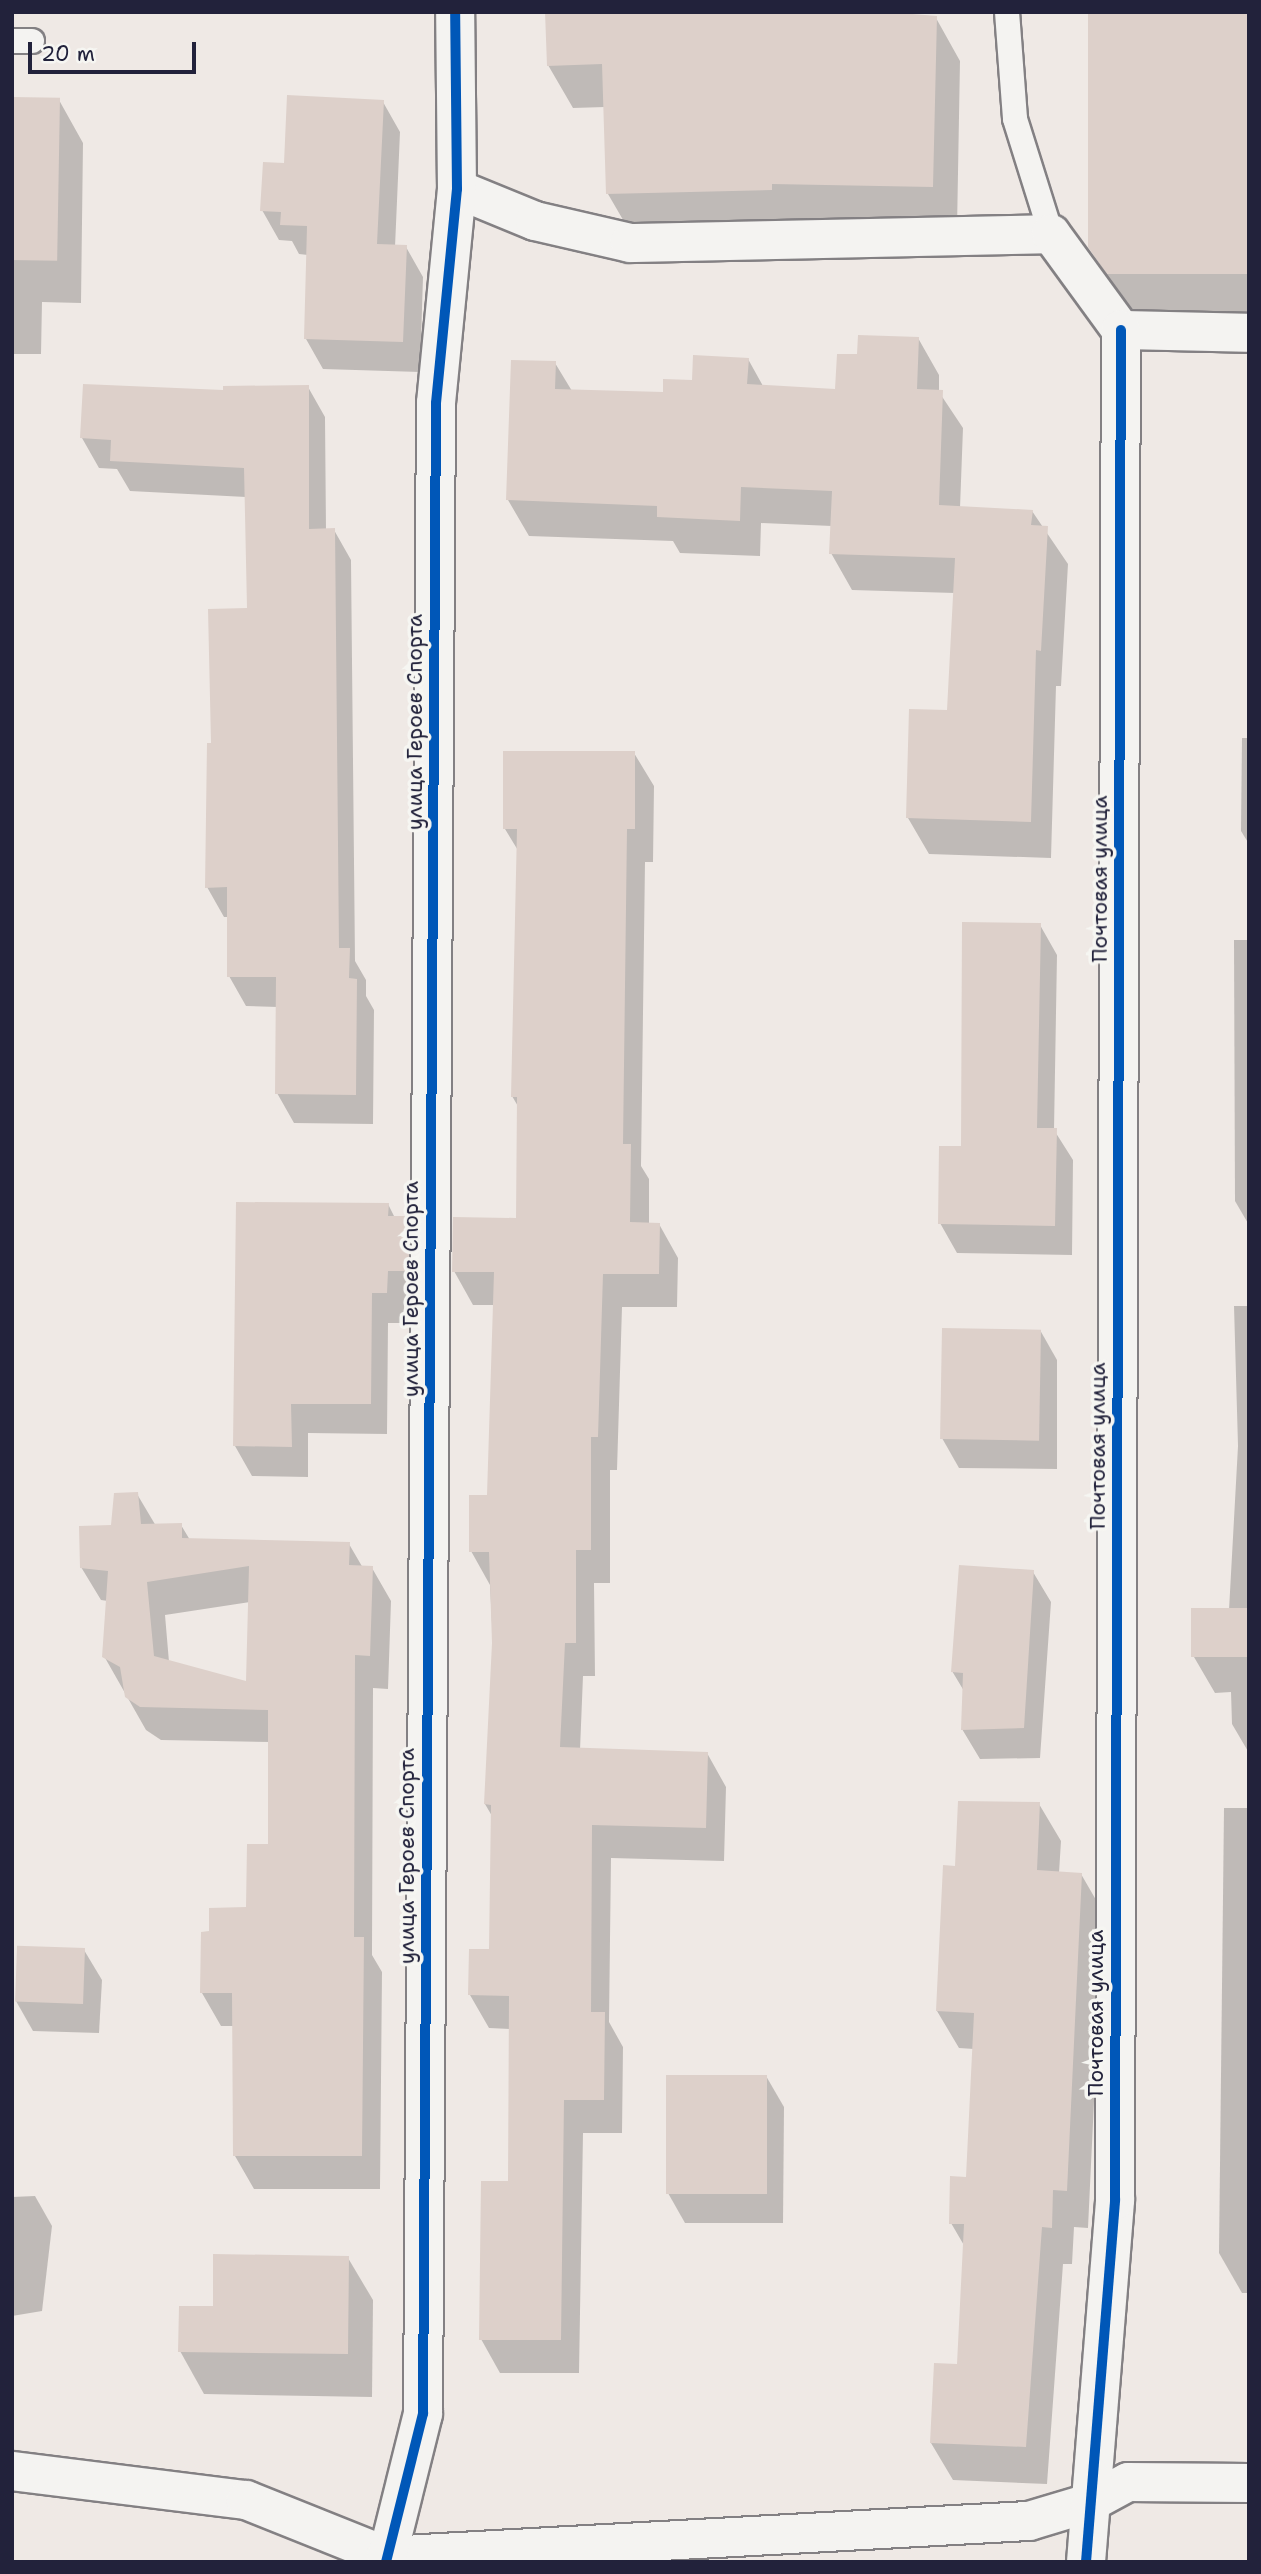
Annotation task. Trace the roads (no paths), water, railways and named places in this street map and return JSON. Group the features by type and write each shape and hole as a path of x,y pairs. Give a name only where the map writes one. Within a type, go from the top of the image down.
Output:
{"street":[{"name":"улица Героев Спорта","path":"386,2559 423,2414 436,403 457,189 455,12"},
{"path":"457,189 535,221 630,243 1051,234 1121,330 1249,333"},
{"name":"Почтовая улица","path":"1086,2562 1115,2200 1121,330"},
{"path":"12,2471 246,2500 386,2559 1029,2521 1089,2503 1128,2482 1249,2483"}],"lane":[{"path":"1007,12 1015,119 1051,234"}]}
